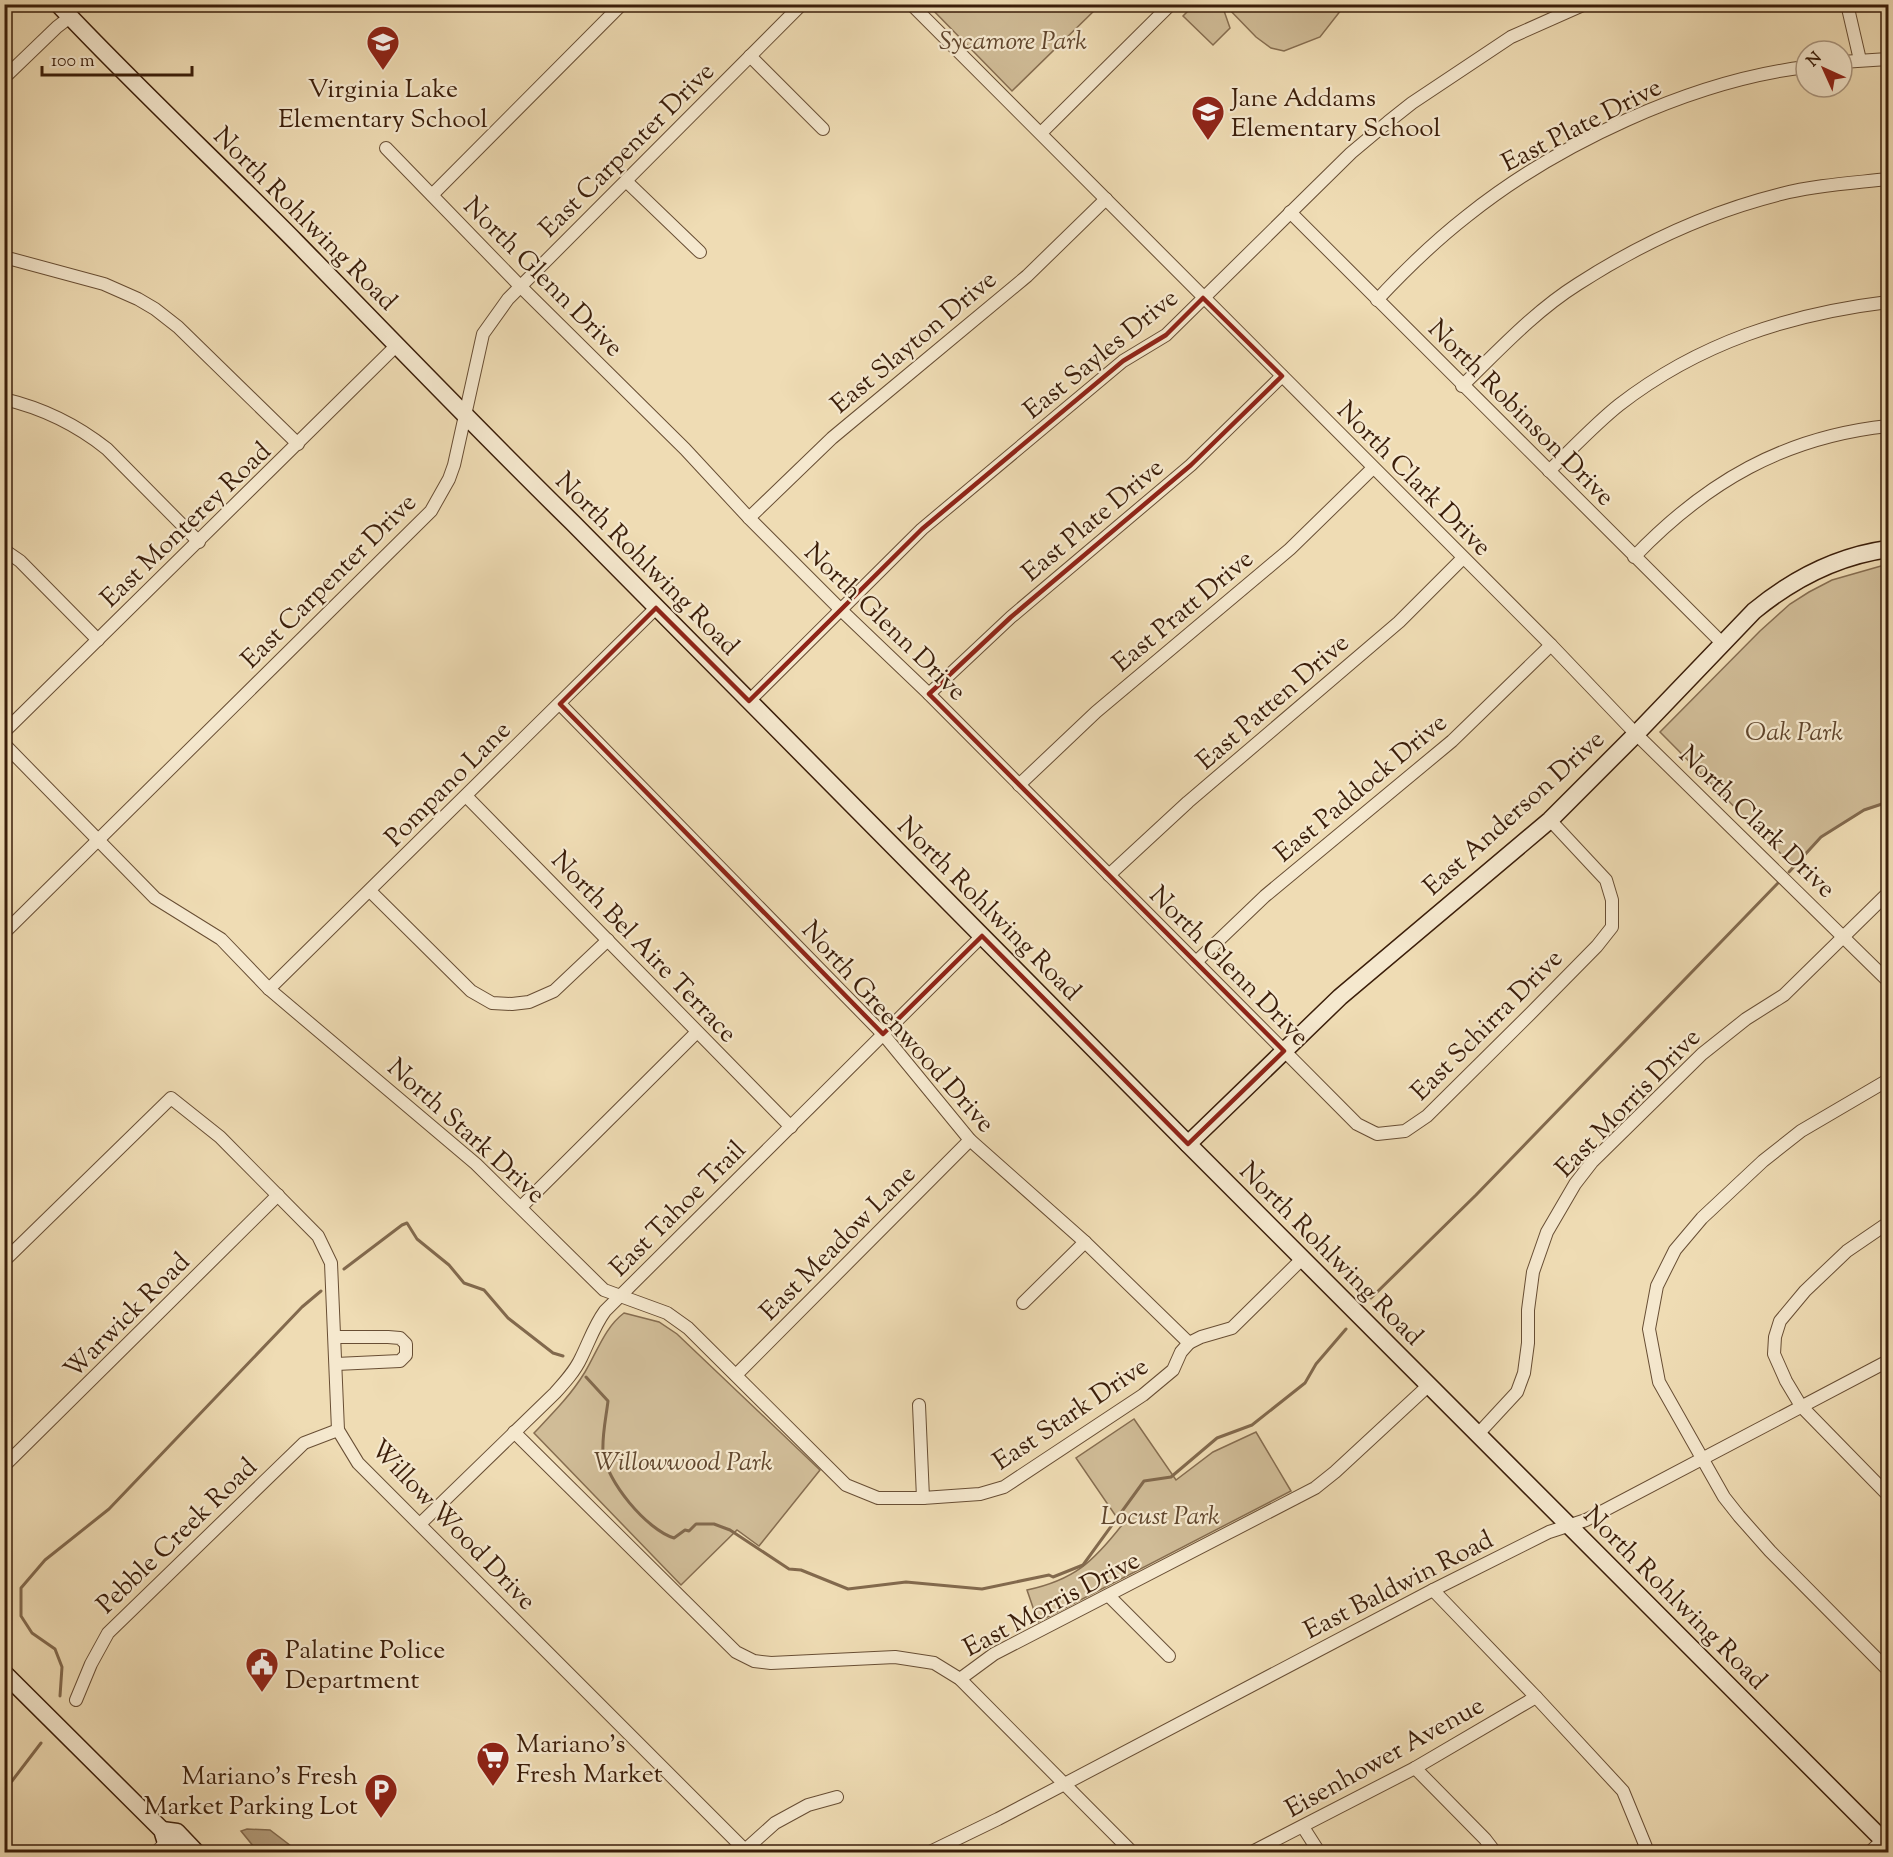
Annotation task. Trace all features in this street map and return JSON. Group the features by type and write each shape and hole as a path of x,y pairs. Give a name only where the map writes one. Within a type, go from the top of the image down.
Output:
{"street":[{"path":"432,195 622,4"},
{"name":"East Carpenter Drive","path":"4,933 432,511 454,465 483,334 520,286 802,4"},
{"name":"North Clark Drive","path":"911,4 1551,645 1636,734 1845,936 1888,981"},
{"path":"1041,133 1171,4"},
{"name":"East Sayles Drive","path":"749,701 922,529 1123,361 1166,335 1351,153 1412,103 1511,38 1585,4"},
{"path":"1847,4 1860,60"},
{"path":"4,78 57,27 64,11"},
{"name":"North Rohlwing Road","path":"64,11 295,241 476,428 1302,1259 1479,1433 1568,1526 1886,1843"},
{"path":"750,56 823,129"},
{"path":"1854,61 1888,59"},
{"name":"East Plate Drive","path":"1377,300 1416,260 1468,215 1550,159 1633,117 1676,100 1731,82 1794,69"},
{"name":"North Glenn Drive","path":"386,148 520,286 685,449 749,518 929,694 1357,1124"},
{"path":"1462,386 1529,321 1577,285 1640,248 1713,214 1781,194 1888,179"},
{"path":"626,181 700,252"},
{"name":"East Slayton Drive","path":"749,518 832,438 1027,276 1106,200"},
{"name":"North Robinson Drive","path":"1290,213 1722,643"},
{"path":"4,257 104,284 155,309 178,327 298,444"},
{"path":"1549,471 1618,406 1661,376 1704,351 1748,333 1796,318 1841,308 1888,302"},
{"name":"East Monterey Road","path":"4,732 396,346"},
{"name":"East Plate Drive","path":"929,694 1011,617 1191,465 1282,376"},
{"path":"4,399 52,415 91,436 107,449 199,542"},
{"path":"1634,557 1695,501 1753,465 1811,440 1866,428 1888,426"},
{"name":"East Pratt Drive","path":"1019,784 1096,712 1290,549 1373,468"},
{"name":"East Anderson Drive","path":"1188,1144 1340,997 1550,820 1759,607 1799,579 1849,557 1888,549"},
{"path":"4,550 20,561 98,640"},
{"name":"East Patten Drive","path":"1108,875 1188,802 1399,622 1463,558"},
{"name":"Pompano Lane","path":"269,989 656,608"},
{"name":"East Paddock Drive","path":"1196,962 1265,896 1452,741 1551,645"},
{"name":"North Greenwood Drive","path":"560,704 883,1034 970,1140 1085,1242 1189,1343"},
{"name":"North Stark Drive","path":"4,744 160,902 220,939 269,989 476,1164 603,1290 667,1313 688,1328 846,1485 878,1498 923,1498"},
{"name":"North Bel Aire Terrace","path":"466,796 791,1127"},
{"name":"East Schirra Drive","path":"1357,1124 1377,1134 1405,1131 1427,1116 1531,1014 1597,946 1612,927 1612,900 1606,880 1550,820"},
{"path":"369,891 471,991 492,1003 512,1005 529,1002 554,991 608,940"},
{"name":"East Morris Drive","path":"1479,1433 1517,1392 1524,1373 1528,1343 1528,1310 1533,1272 1547,1232 1575,1184 1592,1162 1702,1054 1746,1018 1784,995 1888,893"},
{"name":"East Tahoe Trail","path":"420,1524 571,1374 597,1322 620,1296 982,936"},
{"path":"521,1207 697,1032"},
{"path":"1888,1080 1808,1126 1763,1161 1702,1218 1675,1250 1658,1286 1649,1329 1659,1382 1724,1497 1770,1551 1888,1670"},
{"name":"Willow Wood Drive","path":"4,1261 171,1098 220,1137 318,1236 331,1263 338,1430 358,1463 746,1851"},
{"name":"East Meadow Lane","path":"736,1376 970,1140"},
{"name":"Warwick Road","path":"4,1466 278,1195"},
{"path":"1888,1222 1847,1251 1805,1291 1780,1321 1775,1337 1774,1354 1801,1406 1888,1495"},
{"path":"1023,1303 1085,1242"},
{"path":"1189,1343 1232,1328 1302,1259"},
{"path":"335,1337 388,1336 400,1338 406,1344 406,1355 400,1361 336,1364"},
{"name":"East Stark Drive","path":"923,1498 980,1494 1004,1487 1143,1395 1173,1370 1181,1352 1189,1343"},
{"name":"East Baldwin Road","path":"930,1852 1433,1590 1550,1532 1586,1520 1888,1361"},
{"name":"East Morris Drive","path":"960,1679 994,1654 1315,1488 1429,1385"},
{"path":"919,1405 923,1498"},
{"name":"Pebble Creek Road","path":"76,1700 91,1664 108,1633 304,1443 338,1430"},
{"path":"514,1431 736,1652 754,1661 771,1664 895,1657 934,1663 960,1679 1132,1852"},
{"path":"1433,1590 1623,1791 1646,1852"},
{"path":"1109,1596 1169,1656"},
{"path":"4,1673 174,1845"},
{"name":"Eisenhower Avenue","path":"1252,1852 1415,1768 1536,1697"},
{"path":"1415,1768 1495,1852"},
{"path":"746,1851 775,1823 808,1805 837,1797"},
{"path":"1303,1827 1319,1852"},
{"path":"1870,1852 1886,1843"}],"highlighted area":[{"path":"1203,298 1282,376 1191,465 1011,617 929,694 1284,1051 1188,1144 982,936 883,1034 560,704 656,608 749,701 922,529 1123,361 1166,335"}],"green space":[{"path":"1195,4 1222,5 1230,28 1213,45 1183,16"},
{"name":"Sycamore Park","path":"928,5 1100,5 1012,91"},
{"path":"1225,5 1345,5 1320,37 1284,51 1271,48 1256,37"},
{"name":"Oak Park","path":"1888,564 1888,802 1864,810 1821,837 1794,867 1660,732 1760,631 1790,604 1832,580"},
{"name":"Willowwood Park","path":"624,1313 659,1322 677,1334 820,1470 759,1546 737,1530 681,1585 534,1433 574,1388 606,1333"},
{"name":"Locust Park","path":"1134,1419 1176,1480 1213,1452 1256,1432 1291,1491 1038,1622 1027,1590 1058,1581 1081,1568 1102,1549 1122,1525 1076,1458"}],"shaded area":[{"path":"270,1830 291,1846 295,1852 258,1852 241,1831"}],"waterway":[{"path":"1789,872 1821,837 1864,810 1888,802"},
{"path":"1371,1298 1476,1195 1778,883"},
{"path":"344,1269 407,1223 417,1239 449,1265 464,1283 484,1290 508,1318 553,1353 563,1356"},
{"path":"60,1696 62,1667 55,1649 32,1633 21,1616 21,1588 45,1560 109,1509 302,1307 321,1291"},
{"path":"586,1377 608,1401 603,1452 612,1477 640,1515 663,1533 674,1538 685,1530 689,1531 696,1524 714,1524 730,1530 789,1569 801,1570 848,1589 906,1582 982,1589 1049,1575 1053,1577 1083,1565 1144,1481 1171,1477 1217,1438 1252,1425 1305,1383 1316,1364 1346,1329"},
{"path":"4,1787 12,1781 41,1743"}],"place":[{"name":"Virginia Lake Elementary School","path":"383,71"},
{"name":"Jane Addams Elementary School","path":"1208,141"},
{"name":"Palatine Police Department","path":"262,1693"},
{"name":"Mariano's Fresh Market","path":"493,1787"},
{"name":"Mariano's Fresh Market Parking Lot","path":"381,1819"}]}
